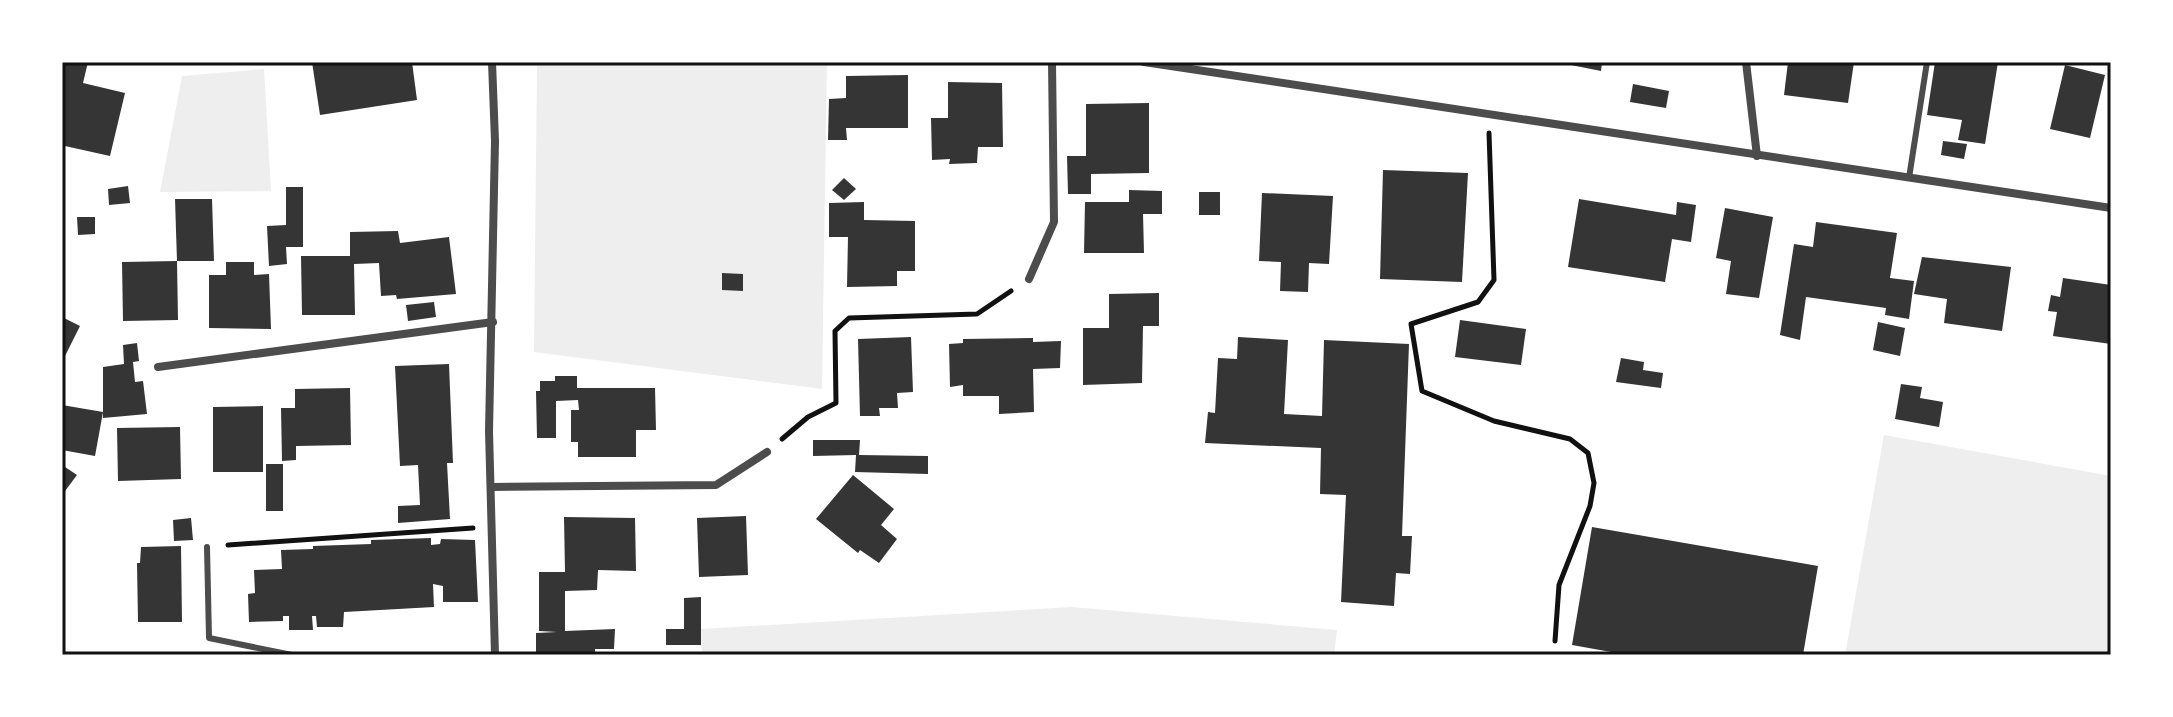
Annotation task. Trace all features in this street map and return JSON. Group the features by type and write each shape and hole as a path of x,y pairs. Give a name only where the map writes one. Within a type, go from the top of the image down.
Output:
{"street":[{"path":"492,62 495,141 489,431 495,655"},
{"path":"1029,279 1054,222 1052,62"},
{"path":"1144,62 2111,208"},
{"path":"1746,62 1757,156"},
{"path":"158,367 493,322"},
{"path":"492,487 716,485 767,452"}],"lane":[{"path":"1909,178 1927,62"},
{"path":"207,547 209,638 292,655"}],"path":[{"path":"1489,112 1494,280 1478,302 1411,324 1422,391 1494,421 1570,439 1588,453 1594,483 1590,506 1559,585 1555,641"},
{"path":"767,452 808,417 836,403 835,331 849,318 977,314 1029,279"},
{"path":"207,547 490,527"}],"shaded area":[{"path":"537,62 827,62 822,389 534,352"},
{"path":"264,69 271,191 160,192 182,76"},
{"path":"1884,435 2111,476 2111,655 1845,655"},
{"path":"1072,607 1337,630 1334,655 702,655 701,629"}],"building":[{"path":"62,62 88,62 83,83 125,93 110,156 65,146 62,155"},
{"path":"312,62 412,62 417,100 320,115"},
{"path":"1556,62 1602,62 1601,71"},
{"path":"1788,62 1854,62 1848,103 1784,95"},
{"path":"1935,62 1998,62 1985,144 1958,140 1962,120 1927,115"},
{"path":"2065,65 2105,75 2090,138 2050,129"},
{"path":"908,75 908,128 846,128 847,140 828,140 829,99 846,98 846,76"},
{"path":"948,82 1002,83 1003,147 978,147 977,163 949,164 950,159 932,160 931,118 948,118"},
{"path":"1633,84 1669,91 1666,108 1630,102"},
{"path":"1149,103 1149,173 1091,174 1091,194 1068,194 1067,156 1086,156 1086,104"},
{"path":"1943,141 1967,144 1964,159 1941,155"},
{"path":"1383,170 1468,173 1462,282 1380,279"},
{"path":"844,178 856,189 844,200 832,190"},
{"path":"128,186 130,203 109,205 108,189"},
{"path":"286,187 303,187 303,247 286,247 287,264 269,266 267,226 286,225"},
{"path":"1129,190 1162,191 1162,214 1143,214 1144,253 1084,253 1085,202 1129,202"},
{"path":"1199,192 1220,192 1220,215 1199,215"},
{"path":"1262,193 1333,196 1329,264 1309,263 1308,292 1280,291 1281,262 1259,261"},
{"path":"175,199 212,199 214,261 177,261"},
{"path":"1579,199 1676,215 1677,202 1696,205 1691,242 1672,239 1665,282 1568,267"},
{"path":"864,202 864,220 915,221 915,271 897,271 897,286 847,287 848,237 829,237 829,203"},
{"path":"1725,208 1773,217 1759,298 1726,294 1731,261 1716,258"},
{"path":"77,217 95,217 95,234 78,235"},
{"path":"1816,222 1897,233 1890,278 1914,281 1909,319 1885,315 1886,308 1806,297 1800,340 1780,335 1794,244 1813,247"},
{"path":"398,231 400,243 449,237 456,294 397,299 396,295 381,296 379,263 354,264 355,315 302,315 301,256 350,256 350,232"},
{"path":"1922,257 2011,267 2002,331 1944,323 1947,299 1914,294"},
{"path":"177,261 178,320 123,321 122,262"},
{"path":"226,262 254,262 254,275 269,274 271,329 209,328 209,275 226,275"},
{"path":"722,273 743,274 743,291 722,290"},
{"path":"2063,278 2111,285 2111,344 2053,336 2057,312 2048,311 2051,295 2060,297"},
{"path":"1159,293 1159,326 1143,326 1142,383 1083,385 1083,328 1109,328 1109,294"},
{"path":"434,302 436,317 408,321 406,305"},
{"path":"62,317 80,326 62,362"},
{"path":"1460,320 1526,329 1521,365 1455,357"},
{"path":"1878,322 1905,328 1900,356 1873,350"},
{"path":"911,337 913,392 897,393 898,408 879,408 880,416 860,416 858,339"},
{"path":"1238,337 1288,340 1284,414 1322,416 1324,340 1409,344 1402,536 1412,536 1410,574 1396,573 1394,606 1341,602 1346,495 1320,494 1321,448 1205,443 1208,412 1215,413 1218,358 1237,359"},
{"path":"1033,338 1033,342 1061,341 1060,368 1033,369 1034,412 999,414 999,396 963,396 963,385 950,387 949,344 963,343 963,339"},
{"path":"137,343 139,361 133,362 135,382 143,381 147,414 103,418 103,367 124,364 123,345"},
{"path":"1621,358 1644,362 1643,370 1663,373 1661,388 1616,382"},
{"path":"449,364 453,463 447,463 450,519 398,523 398,506 420,505 418,465 400,466 395,366"},
{"path":"555,376 577,376 577,388 655,388 656,430 636,430 636,457 578,457 578,442 571,442 571,410 579,410 578,400 556,401 556,438 537,438 536,391 540,391 540,381 555,381"},
{"path":"1901,384 1922,387 1920,398 1943,402 1939,427 1895,419"},
{"path":"350,388 351,445 296,446 296,460 282,461 281,408 295,408 295,389"},
{"path":"62,405 103,412 95,456 62,450"},
{"path":"263,406 263,472 213,472 213,407"},
{"path":"180,427 181,479 118,481 117,428"},
{"path":"813,440 860,440 859,455 928,456 928,474 855,472 856,455 813,456"},
{"path":"266,464 283,464 283,511 266,511"},
{"path":"62,465 77,475 62,495"},
{"path":"853,475 894,509 881,525 897,539 879,563 860,550 858,553 816,519"},
{"path":"746,516 748,575 699,577 697,518"},
{"path":"564,517 635,518 636,571 598,570 597,590 565,591 565,631 615,629 614,649 595,649 595,655 536,655 536,633 557,632 539,631 539,572 565,572"},
{"path":"191,518 193,540 174,541 173,520"},
{"path":"1592,527 1818,566 1803,655 1628,655 1572,645"},
{"path":"431,538 431,545 440,544 441,539 475,540 478,602 443,602 443,586 433,584 434,607 344,612 343,627 317,627 316,616 312,616 313,630 289,630 289,616 283,616 283,621 249,622 248,594 255,593 254,570 282,569 281,550 371,544 371,540"},
{"path":"181,546 182,622 138,622 137,563 140,563 141,547"},
{"path":"701,597 701,645 666,645 666,629 684,629 684,598"}]}
